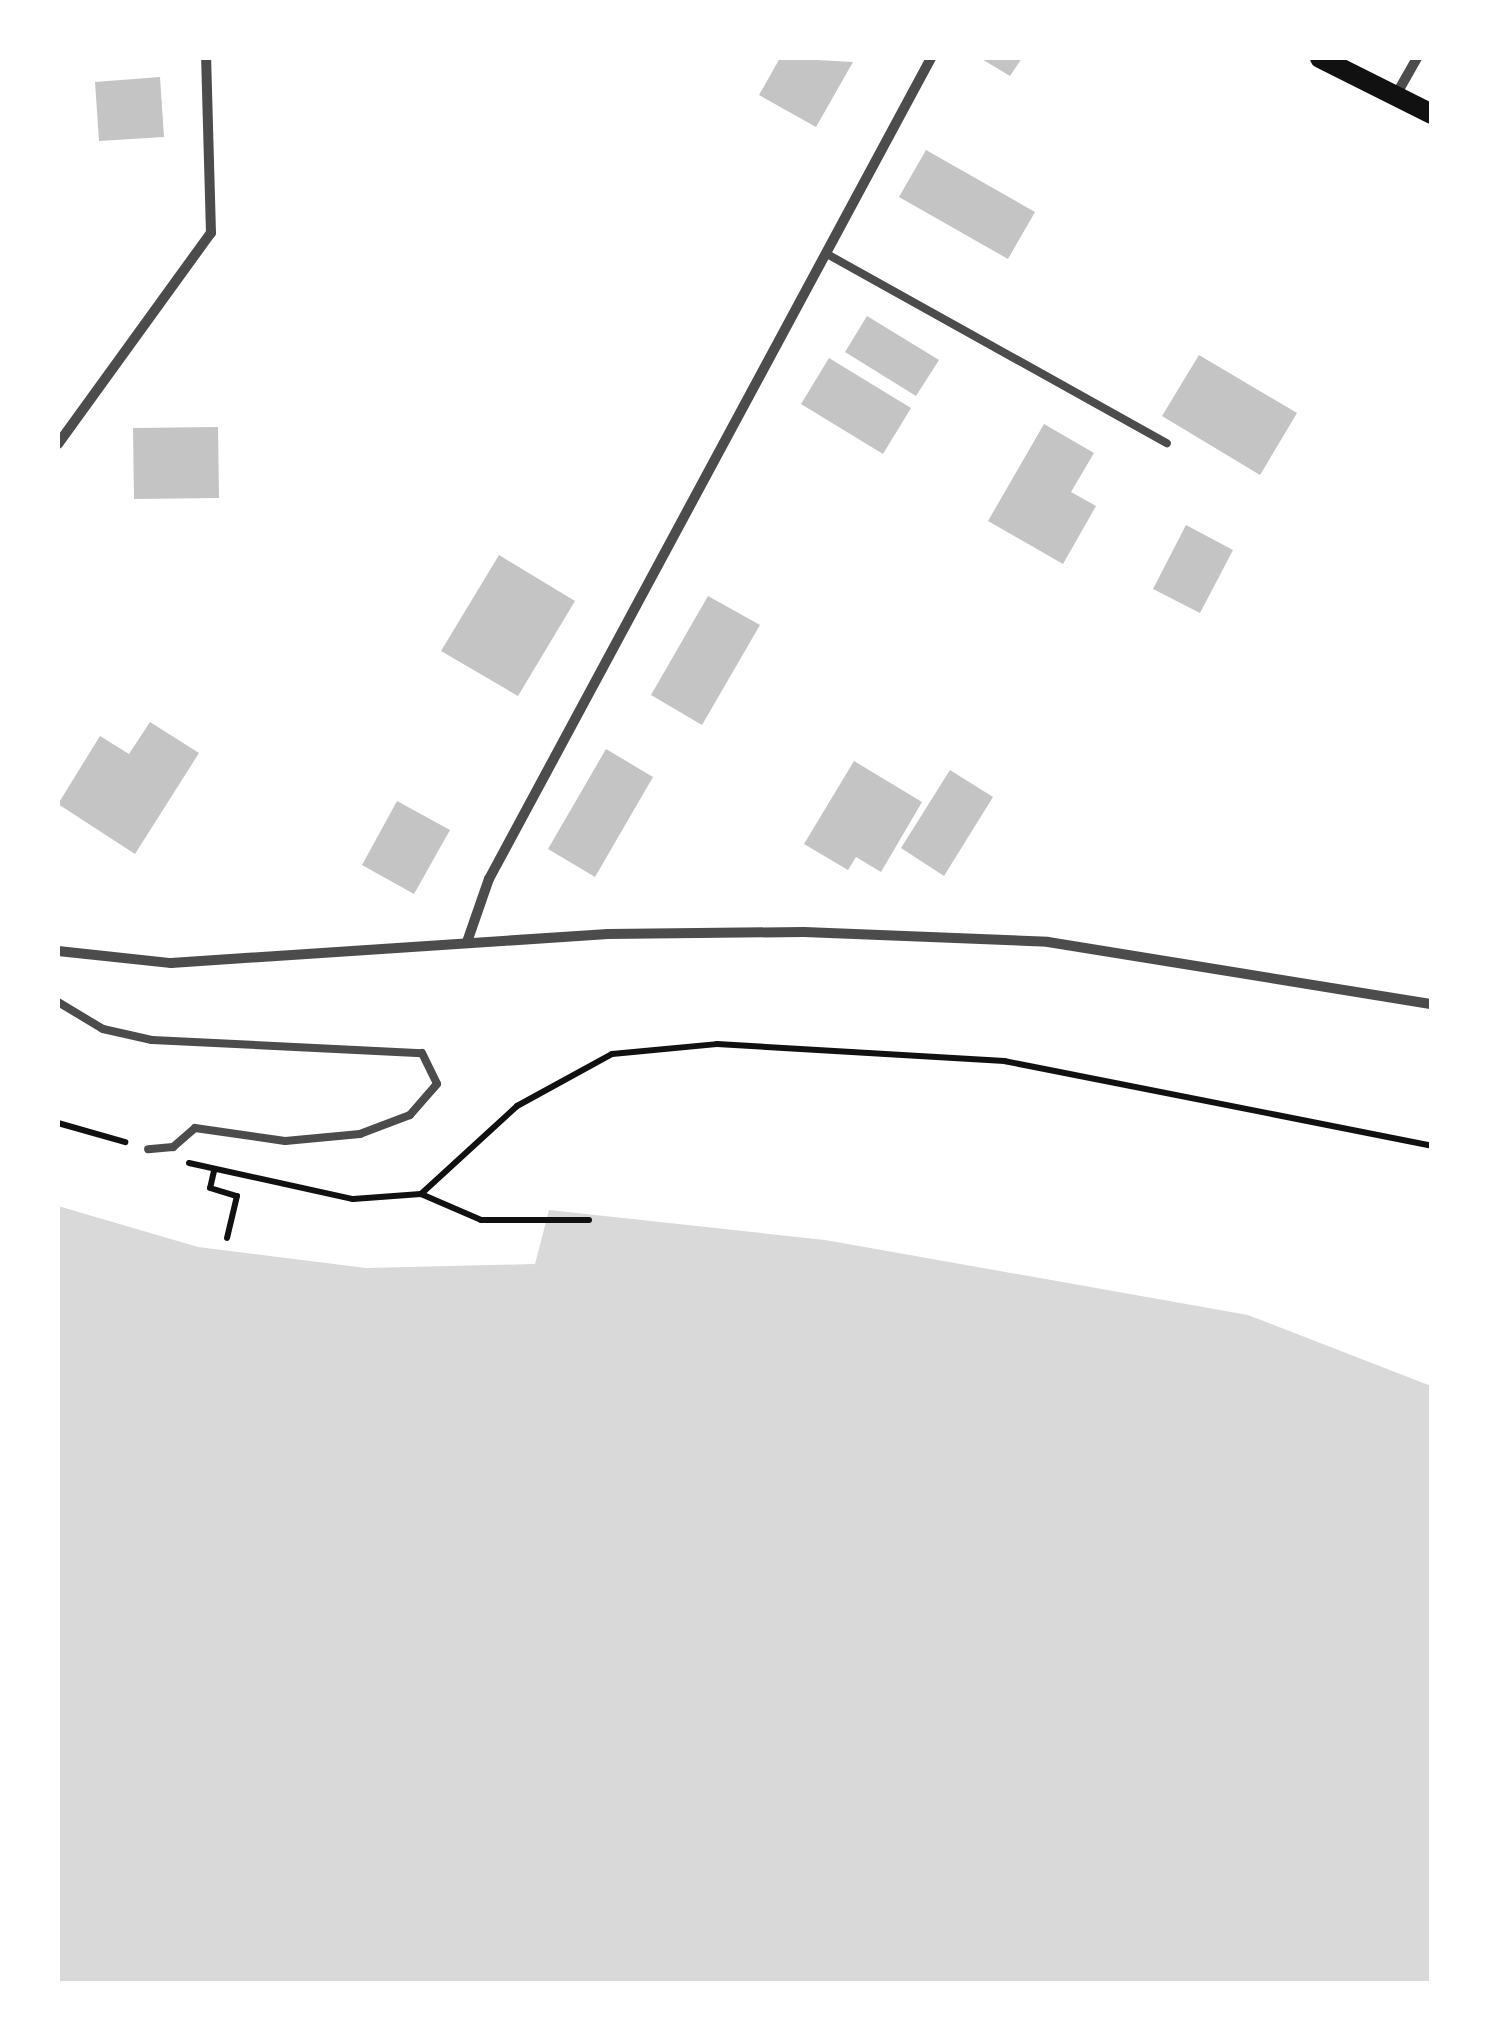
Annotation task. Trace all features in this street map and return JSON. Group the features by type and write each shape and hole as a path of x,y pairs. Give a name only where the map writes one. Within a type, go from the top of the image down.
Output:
{"main road":[{"path":"1320,58 1432,114"}],"street":[{"path":"58,444 211,232 206,58"},
{"path":"467,942 490,879 931,58"},
{"path":"1396,96 1416,58"},
{"path":"58,951 171,963 467,942 804,932 1048,942 1432,1004"}],"lane":[{"path":"827,254 1168,443"},
{"path":"58,1002 103,1029 152,1040 422,1053 436,1084 410,1114 360,1134 285,1141 195,1128 172,1147 148,1149"}],"path":[{"path":"422,1194 517,1106 612,1054 717,1044 1004,1061 1432,1146"},
{"path":"58,1122 214,1171 353,1199 422,1194 480,1220 589,1220"},
{"path":"214,1171 210,1188 237,1196 227,1238"}],"shaded area":[{"path":"58,1206 198,1247 366,1268 535,1264 549,1210 825,1240 1248,1315 1431,1386 1431,1983 58,1983"}],"building":[{"path":"780,58 853,62 816,127 759,95"},
{"path":"980,58 1022,58 1010,76"},
{"path":"160,77 164,137 99,141 95,82"},
{"path":"926,150 1035,212 1008,259 899,197"},
{"path":"867,316 939,360 916,396 845,352"},
{"path":"1199,355 1297,413 1260,475 1162,416"},
{"path":"829,358 911,408 883,454 801,404"},
{"path":"1044,424 1094,453 1071,492 1096,506 1063,564 988,521"},
{"path":"218,427 219,498 134,499 133,428"},
{"path":"1186,525 1233,550 1200,613 1153,589"},
{"path":"499,555 575,601 518,696 441,651"},
{"path":"708,596 760,625 702,725 651,695"},
{"path":"150,722 199,753 135,854 58,804 100,736 129,754"},
{"path":"606,749 653,777 595,877 548,849"},
{"path":"854,761 922,802 881,872 856,857 848,870 804,844"},
{"path":"950,770 993,797 944,876 901,848"},
{"path":"397,801 450,830 414,894 362,865"}]}
